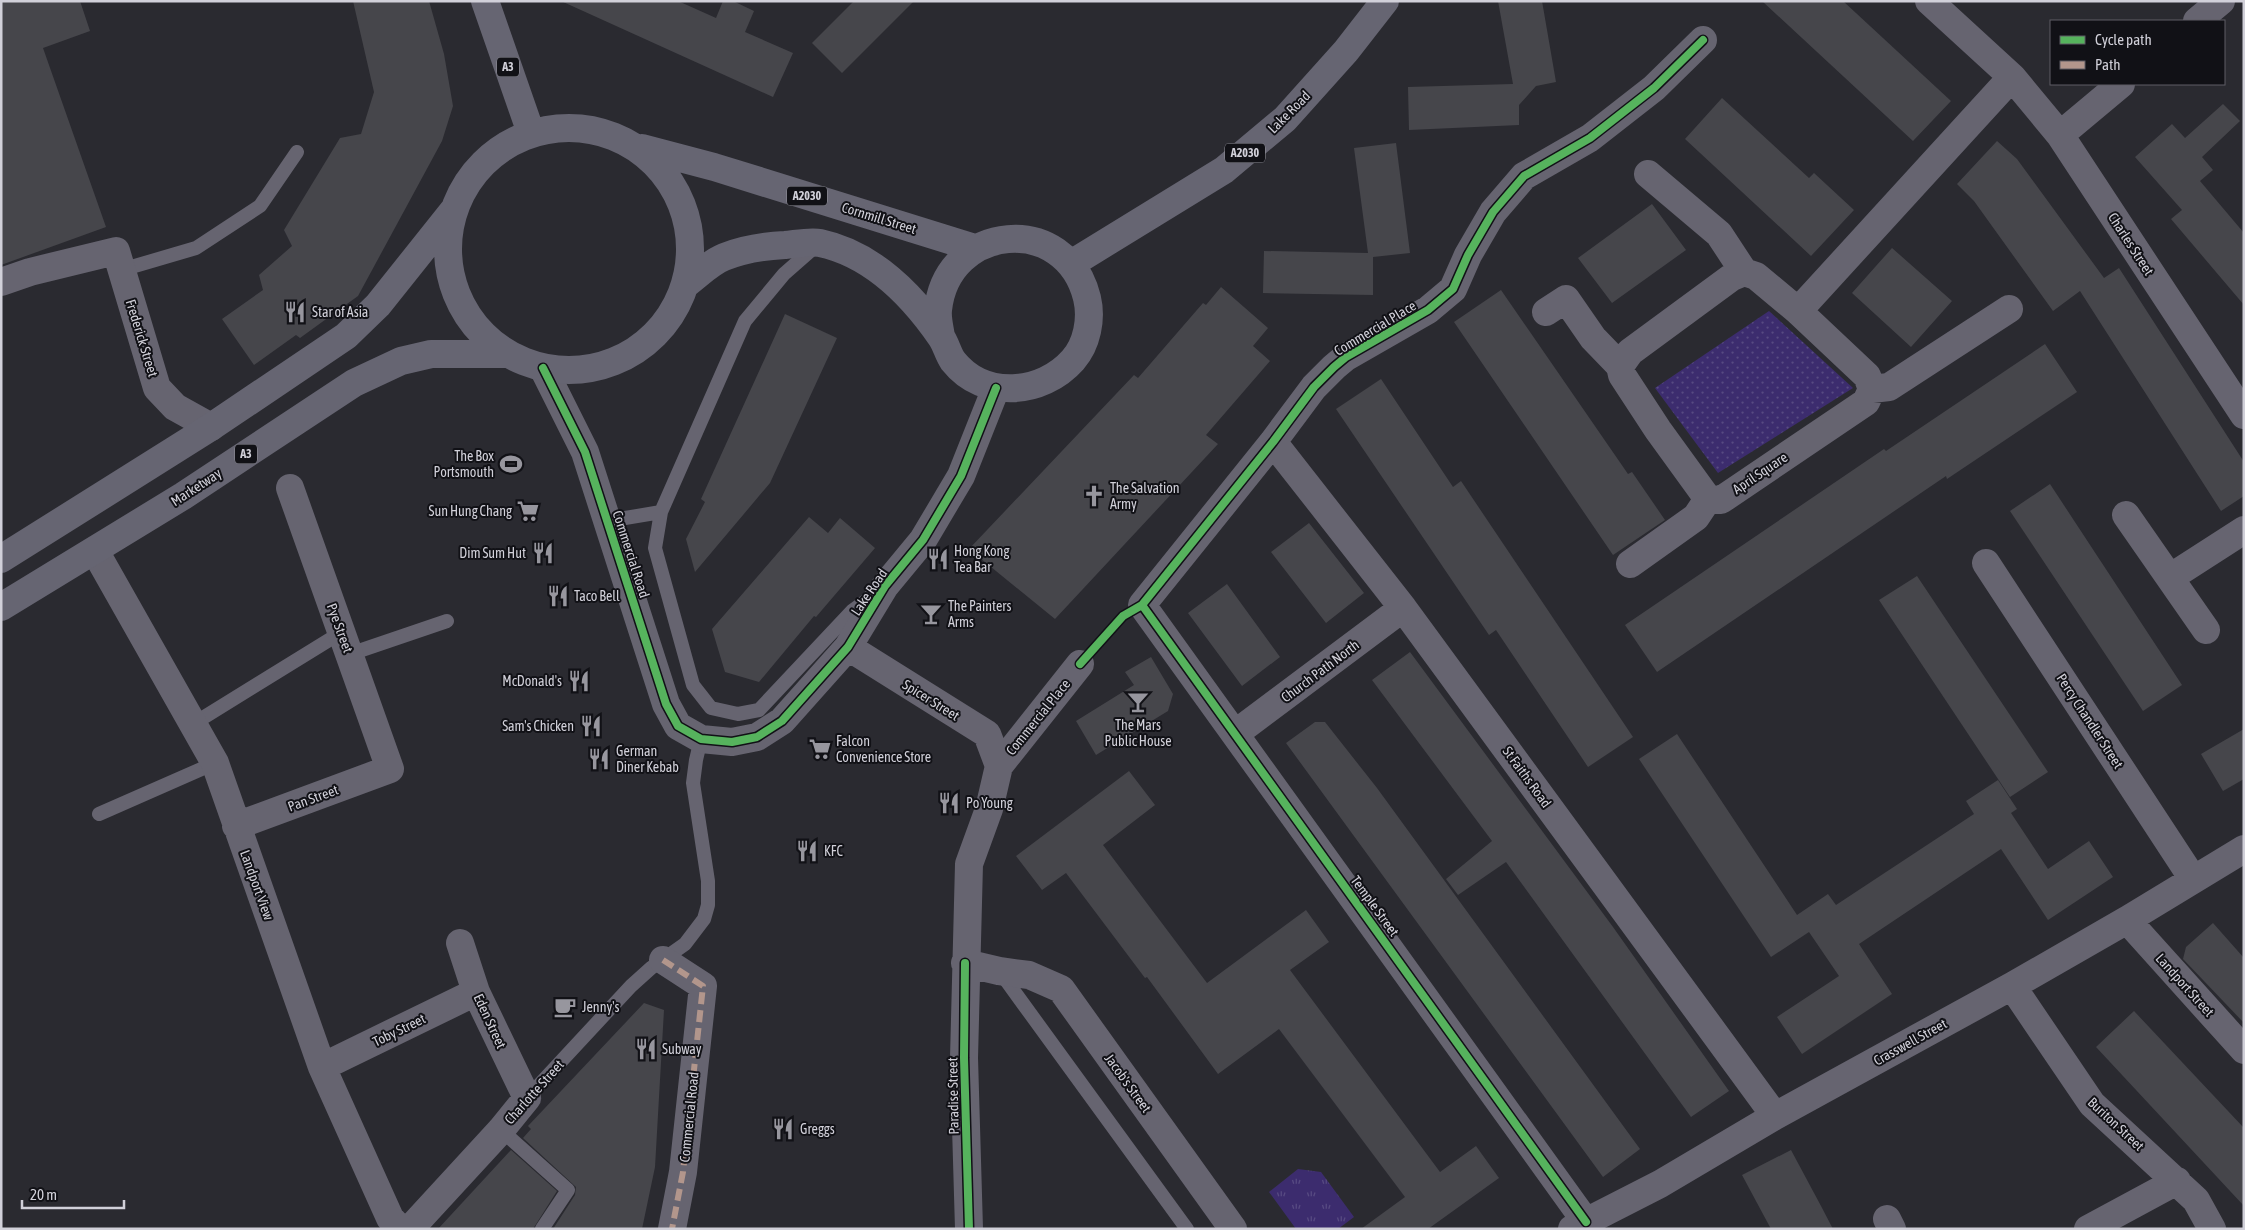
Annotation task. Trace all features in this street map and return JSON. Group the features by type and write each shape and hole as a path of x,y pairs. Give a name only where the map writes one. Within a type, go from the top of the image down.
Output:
{"main road":[{"name":"A3","path":"485,1 531,133"},
{"name":"Lake Road","path":"1071,264 1224,170 1286,119 1346,51 1385,1"},
{"path":"1,559 212,427 346,336 378,305 453,211 471,177 497,150 531,133 568,127 604,132 638,147 666,174 684,208 691,245 686,284 674,311 655,335 631,354 603,366 573,370 543,368 507,354 476,327 455,292 447,252 453,211"},
{"name":"Cornmill Street","path":"638,147 714,167 975,248"},
{"path":"686,284 723,257 759,246 820,243 864,259 903,288 941,338 954,361 972,378 996,388 1020,389 1043,384 1063,371 1079,353 1088,331 1090,308 1084,285 1071,264 1049,247 1036,241 1016,238 995,240 975,248 956,264 942,287 937,312 941,338"},
{"name":"Marketway","path":"1,607 183,496 354,383 401,361 431,354 507,354"}],"street":[{"name":"Charles Street","path":"1929,1 2012,77 2060,135 2244,415"},
{"path":"2198,20 2221,1"},
{"name":"Commercial Place","path":"1142,605 1273,442 1314,387 1346,357 1428,310 1453,289 1468,255 1493,212 1524,176 1590,138 1654,88 1703,40"},
{"path":"1798,311 2012,77"},
{"path":"2060,135 2120,85"},
{"path":"1648,174 1719,234 1744,272 1756,276 1798,311 1867,376 1872,389 1889,387 2009,309"},
{"path":"1,282 30,272 119,261"},
{"name":"Frederick Street","path":"119,261 157,388 175,407 212,427"},
{"path":"1620,366 1630,352 1732,277 1744,272"},
{"path":"1546,312 1566,299 1593,338 1620,366 1622,375 1658,430 1708,499 1696,517 1630,564"},
{"name":"Commercial Road","path":"543,368 585,452 666,704 678,726 701,739"},
{"name":"Lake Road","path":"701,739 732,742 757,737 782,721 848,648 885,586 923,540 961,476 996,388"},
{"name":"April Square","path":"1708,499 1721,500 1866,402 1872,389"},
{"name":"St Faiths Road","path":"1273,442 1403,608 1775,1116"},
{"name":"Pye Street","path":"290,488 390,769"},
{"path":"2126,515 2206,630"},
{"path":"2171,578 2244,530"},
{"name":"Landport View","path":"95,551 215,764 322,1067 390,1218 400,1229"},
{"name":"Percy Chandler Street","path":"1986,563 2193,879"},
{"name":"Temple Street","path":"1142,605 1236,733 1579,1225"},
{"name":"Church Path North","path":"1236,733 1403,608"},
{"name":"Spicer Street","path":"848,648 986,734 999,766"},
{"name":"Commercial Place","path":"999,766 1080,664"},
{"name":"Paradise Street","path":"969,1229 964,1058 968,864 990,809 999,766"},
{"name":"Pan Street","path":"236,826 390,769"},
{"name":"Crasswell Street","path":"1579,1225 1660,1184 1775,1116 2012,986 2127,920 2244,849"},
{"name":"Landport Street","path":"2127,920 2244,1050"},
{"name":"Eden Street","path":"460,943 476,992 527,1098"},
{"name":"Commercial Road","path":"663,960 703,986 683,1172 672,1229"},
{"name":"Jacob's Street","path":"966,963 1029,975 1061,989 1233,1229"},
{"name":"Buriton Street","path":"2012,986 2092,1104 2196,1200 2212,1229"},
{"name":"Toby Street","path":"322,1067 476,992"},
{"name":"Charlotte Street","path":"410,1229 501,1130 527,1098"},
{"path":"2088,1229 2177,1181"}],"lane":[{"path":"119,261 196,248 260,206 297,152"},
{"path":"820,243 784,274 745,321 661,512 656,548 693,685 711,708 738,714 759,710 852,611 885,586"},
{"path":"607,521 661,512"},
{"path":"193,724 346,643 447,621"},
{"path":"663,960 685,944 696,931 704,919 708,905 708,881 693,783 701,739"},
{"path":"99,814 215,764"},
{"name":"Charlotte Street","path":"527,1098 631,986 663,960"},
{"path":"1000,971 1187,1229"},
{"path":"501,1130 568,1190 542,1229"}],"green space":[{"path":"1769,311 1853,388 1718,473 1655,388"},
{"path":"1298,1169 1321,1172 1354,1217 1338,1229 1296,1229 1269,1192"}],"building":[{"path":"1,1 80,1 90,31 43,48 106,227 1,265"},
{"path":"353,1 429,1 444,54 453,106 442,141 358,296 300,338 296,335 254,365 222,319 263,290 259,275 292,246 284,230 340,138 361,134 374,92"},
{"path":"561,1 678,1 716,18 723,1 733,1 754,11 745,32 793,53 773,97"},
{"path":"854,1 914,1 842,73 812,43"},
{"path":"1498,1 1542,1 1556,82 1536,86 1519,105 1519,125 1409,130 1408,87 1513,84"},
{"path":"1762,1 1843,1 1951,101 1913,141"},
{"path":"1722,98 1809,178 1814,173 1854,210 1811,256 1685,139"},
{"path":"2223,104 2240,121 2202,157 2213,170 2200,181 2244,233 2244,305 2171,219 2182,210 2135,157 2172,124 2185,138"},
{"path":"1997,141 2017,159 2104,278 2119,268 2244,462 2244,496 2221,511 2080,291 2053,311 1974,201 1957,184"},
{"path":"1396,143 1410,253 1373,257 1373,295 1263,293 1264,251 1368,253 1354,148"},
{"path":"1652,204 1686,250 1612,303 1578,258"},
{"path":"1892,248 1952,301 1911,347 1852,293"},
{"name":"The Salvation Army","path":"1221,287 1268,328 1253,346 1270,361 1206,435 1218,444 1055,619 969,549 1134,375 1138,378 1203,303 1206,305"},
{"path":"1501,290 1628,474 1632,472 1665,520 1613,555 1454,322"},
{"path":"785,314 837,338 770,483 695,572 686,539 705,502 701,499"},
{"path":"2045,344 2077,392 1947,479 1946,476 1657,672 1625,625 1884,449 1886,451"},
{"path":"1381,379 1453,487 1461,481 1633,737 1588,767 1496,630 1489,635 1336,409"},
{"path":"2050,484 2182,685 2143,711 2010,511"},
{"path":"809,517 828,533 840,518 875,548 816,617 814,616 759,682 725,672 712,629"},
{"path":"1309,523 1364,593 1326,623 1271,552"},
{"path":"1917,576 2048,772 2010,797 1879,600"},
{"path":"1227,584 1280,657 1242,686 1188,613"},
{"path":"1410,652 1613,927 1729,1091 1691,1117 1506,862 1458,895 1446,879 1492,841 1372,680"},
{"name":"The Mars Public House","path":"1151,657 1173,694 1168,711 1096,755 1076,721 1134,685 1125,672"},
{"path":"1315,722 1325,722 1377,788 1640,1149 1603,1177 1286,743"},
{"path":"2244,729 2244,779 2223,791 2201,754"},
{"path":"1677,734 1797,915 1828,894 1836,905 1974,814 1966,801 1998,780 2017,809 2011,813 2048,869 2089,841 2113,877 2048,920 2001,849 1859,944 1892,994 1802,1054 1777,1017 1839,976 1809,932 1771,957 1639,759"},
{"path":"1129,771 1155,805 1103,845 1207,983 1306,910 1329,942 1290,970 1440,1172 1476,1146 1499,1178 1428,1229 1361,1229 1405,1197 1279,1029 1218,1074 1147,977 1145,978 1066,873 1042,890 1016,856"},
{"path":"2213,923 2244,958 2244,1023 2183,959 2186,947"},
{"path":"644,1003 664,1010 655,1167 642,1229 553,1229 575,1195 576,1187 523,1138 531,1129 528,1126"},
{"path":"2134,1011 2244,1128 2244,1206 2096,1047"},
{"path":"511,1150 557,1191 533,1229 438,1229"},
{"path":"1791,1150 1833,1229 1771,1229 1742,1175"}],"marked path":[{"path":"663,960 703,986 683,1172 672,1229"}],"cycle path":[{"path":"1080,664 1123,616 1142,605 1273,442 1314,387 1346,357 1428,310 1453,289 1468,255 1493,212 1524,176 1590,138 1654,88 1703,40"},
{"path":"543,368 585,452 666,704 678,726 701,739 732,742 757,737 782,721 848,647 885,586 923,540 961,476 996,388"},
{"path":"1142,605 1586,1222"},
{"path":"965,963 964,1058 969,1229"}],"place":[{"name":"Star of Asia","path":"295,312"},
{"name":"The Box Portsmouth","path":"511,464"},
{"name":"The Salvation Army","path":"1094,496"},
{"name":"Sun Hung Chang","path":"528,511"},
{"name":"Dim Sum Hut","path":"543,553"},
{"name":"Hong Kong Tea Bar","path":"938,559"},
{"name":"Taco Bell","path":"558,596"},
{"name":"The Painters Arms","path":"931,614"},
{"name":"McDonald's","path":"579,681"},
{"name":"The Mars Public House","path":"1138,702"},
{"name":"Sam's Chicken","path":"591,726"},
{"name":"Falcon Convenience Store","path":"820,749"},
{"name":"German Diner Kebab","path":"599,759"},
{"name":"Po Young","path":"949,803"},
{"name":"KFC","path":"807,851"},
{"name":"Jenny's","path":"565,1007"},
{"name":"Subway","path":"646,1049"},
{"name":"Greggs","path":"783,1129"}]}
